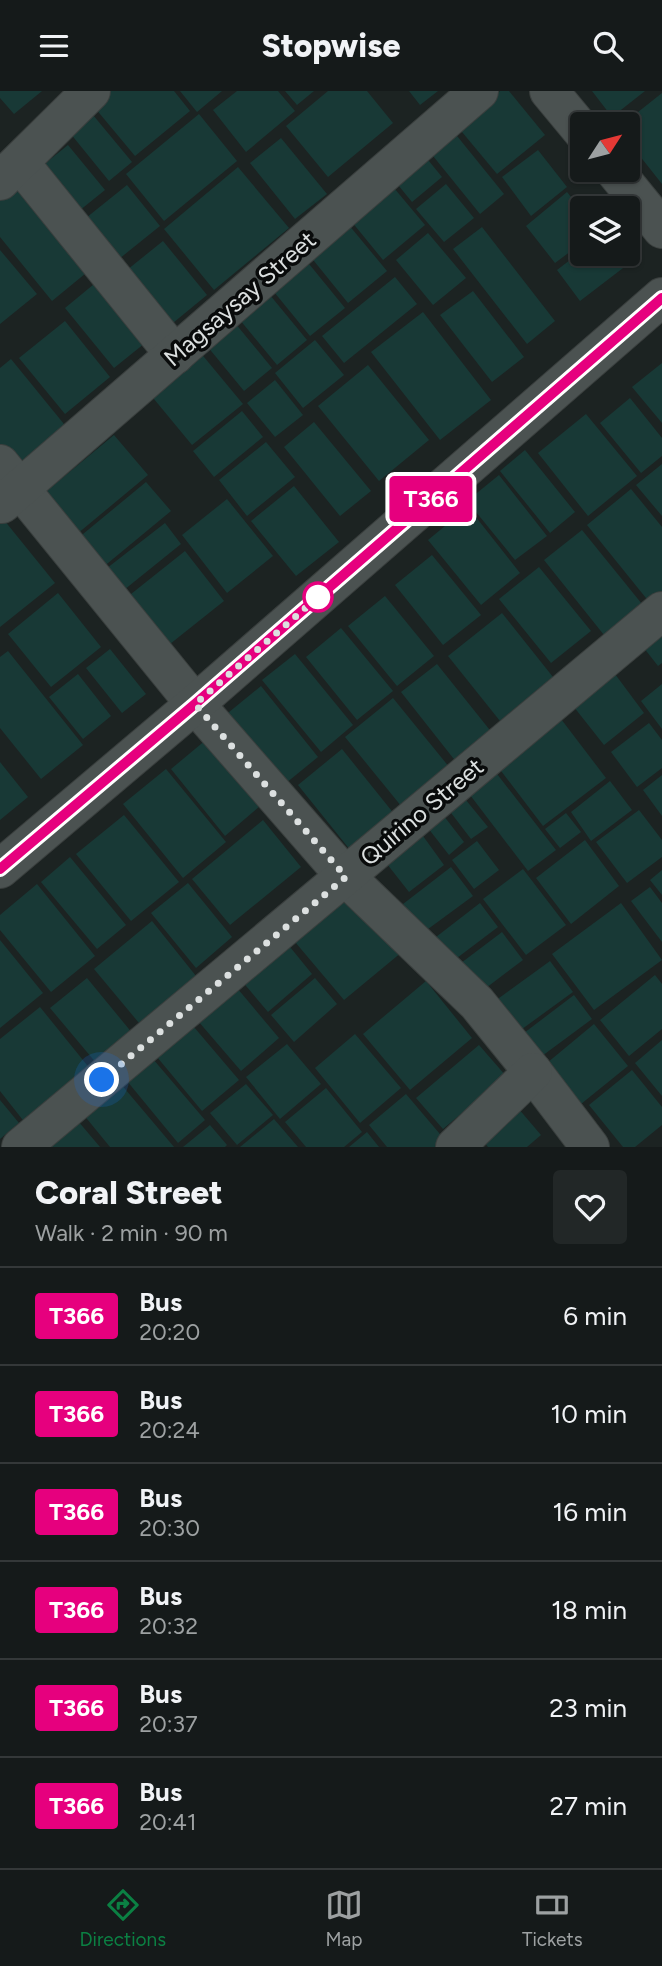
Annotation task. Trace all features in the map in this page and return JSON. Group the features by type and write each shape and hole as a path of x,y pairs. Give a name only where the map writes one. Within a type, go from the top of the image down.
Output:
{"street":[{"path":"91,91 10,172 175,355"},
{"name":"Magsaysay Street","path":"7,486 175,355 479,91"},
{"path":"549,91 570,116"},
{"path":"624,182 662,229"},
{"path":"0,869 195,704 662,297"},
{"path":"7,486 346,877 477,1003 590,1147"},
{"name":"Quirino Street","path":"21,1147 662,611"},
{"path":"455,1147 533,1072"}],"building":[{"path":"0,91 42,91 14,114 0,98"},
{"path":"103,91 174,91 190,111 135,156 90,102"},
{"path":"180,91 222,91 197,112"},
{"path":"237,91 278,91 295,111 246,152 213,110"},
{"path":"285,91 314,91 297,105"},
{"path":"328,91 367,91 393,123 328,177 286,126"},
{"path":"409,91 438,91 420,105"},
{"path":"500,91 509,91 545,135 497,174 457,126"},
{"path":"592,91 645,91 618,112 608,112"},
{"path":"662,93 662,184 640,156 638,112"},
{"path":"199,114 237,161 164,221 126,174"},
{"path":"93,115 132,162 109,181 70,133"},
{"path":"453,131 504,194 480,214 429,151"},
{"path":"281,138 327,194 295,219 250,163"},
{"path":"68,145 105,190 69,219 32,174"},
{"path":"538,150 567,187 531,216 502,177"},
{"path":"424,155 442,177 412,202 394,180"},
{"path":"238,167 289,228 214,290 164,229"},
{"path":"26,177 97,264 52,301 0,237 0,198"},
{"path":"389,182 425,225 383,260 347,216"},
{"path":"446,184 474,218 444,242 416,209"},
{"path":"127,185 160,226 109,267 76,226"},
{"path":"567,192 570,196 570,252 555,263 526,226"},
{"path":"348,224 387,271 348,303 310,256"},
{"path":"482,227 555,321 527,344 453,249"},
{"path":"428,233 466,278 433,305 396,260"},
{"path":"163,241 207,295 162,332 117,278"},
{"path":"0,250 37,294 0,324"},
{"path":"305,259 345,308 310,336 270,287"},
{"path":"570,260 570,266 626,266 580,301 557,270"},
{"path":"105,275 155,335 114,368 65,308"},
{"path":"395,277 417,304 344,363 322,336"},
{"path":"265,289 307,340 277,365 235,314"},
{"path":"473,291 524,357 492,382 440,315"},
{"path":"423,312 491,400 440,440 371,352"},
{"path":"65,321 110,377 65,414 19,358"},
{"path":"235,323 272,368 244,391 207,346"},
{"path":"315,340 344,375 303,408 275,373"},
{"path":"199,351 243,404 192,445 149,393"},
{"path":"11,359 68,429 15,472 0,454 0,368"},
{"path":"662,363 662,423 632,387"},
{"path":"368,365 429,440 379,481 318,406"},
{"path":"275,380 303,415 275,437 247,403"},
{"path":"630,398 662,438 662,456 641,473 600,423"},
{"path":"242,411 263,437 214,477 193,451"},
{"path":"586,414 637,476 588,516 538,453"},
{"path":"314,422 371,491 340,516 284,447"},
{"path":"114,435 148,475 71,539 37,499"},
{"path":"266,442 295,477 247,516 219,480"},
{"path":"525,450 575,512 550,533 500,471"},
{"path":"662,464 662,516 636,485"},
{"path":"499,475 547,536 515,560 467,501"},
{"path":"146,482 171,511 102,568 77,539"},
{"path":"294,486 339,542 296,576 251,521"},
{"path":"631,489 662,527 662,594 650,603 587,525"},
{"path":"227,499 273,556 227,593 182,535"},
{"path":"468,507 520,573 481,605 428,540"},
{"path":"4,520 55,583 0,627 0,523"},
{"path":"165,523 181,544 119,594 102,572"},
{"path":"582,530 642,604 604,635 544,560"},
{"path":"185,551 224,601 165,648 126,598"},
{"path":"432,555 481,615 443,645 395,585"},
{"path":"539,567 591,631 551,663 499,599"},
{"path":"58,593 101,647 51,687 8,634"},
{"path":"385,596 434,656 397,686 348,626"},
{"path":"502,613 553,677 500,721 448,656"},
{"path":"662,627 662,663 658,666 640,643"},
{"path":"341,628 393,691 357,720 306,657"},
{"path":"110,649 146,694 122,713 86,668"},
{"path":"8,651 83,745 41,779 0,728 0,657"},
{"path":"295,654 353,725 321,752 262,680"},
{"path":"437,664 493,734 457,763 401,692"},
{"path":"612,670 644,713 604,745 570,702"},
{"path":"78,674 111,716 83,739 49,697"},
{"path":"662,684 662,729 641,701"},
{"path":"261,686 318,757 280,788 223,717"},
{"path":"393,698 454,773 406,812 345,737"},
{"path":"558,715 606,778 543,826 495,763"},
{"path":"649,723 662,740 662,768 637,787 611,752"},
{"path":"207,739 260,806 225,836 171,769"},
{"path":"342,749 395,815 351,851 298,785"},
{"path":"0,762 28,797 0,820"},
{"path":"166,769 226,842 183,878 123,804"},
{"path":"494,770 556,850 528,871 467,791"},
{"path":"662,775 662,816 643,790"},
{"path":"610,781 632,810 591,841 571,812"},
{"path":"461,794 488,827 471,839 445,805"},
{"path":"639,810 662,840 662,857 627,883 596,842"},
{"path":"440,811 464,842 449,855 424,823"},
{"path":"566,813 581,832 560,848 545,829"},
{"path":"124,815 179,882 131,921 76,854"},
{"path":"263,820 301,867 230,925 192,879"},
{"path":"423,836 444,865 409,892 387,864"},
{"path":"585,840 619,886 571,924 536,878"},
{"path":"477,841 499,870 474,889 452,860"},
{"path":"70,857 126,925 97,949 41,882"},
{"path":"451,867 473,896 424,932 403,904"},
{"path":"523,869 566,925 526,955 483,899"},
{"path":"662,870 662,895 650,880"},
{"path":"188,883 232,937 196,968 151,913"},
{"path":"37,884 95,956 51,992 0,930 0,915"},
{"path":"348,887 402,952 344,1000 290,936"},
{"path":"650,887 662,903 662,942 631,901"},
{"path":"480,903 498,927 453,961 436,937"},
{"path":"621,903 662,960 594,1010 552,954"},
{"path":"152,921 196,976 139,1023 94,969"},
{"path":"502,932 523,960 482,991 461,963"},
{"path":"0,940 43,993 0,1028"},
{"path":"286,942 312,974 268,1012 241,980"},
{"path":"550,961 573,992 518,1032 495,1001"},
{"path":"655,975 662,984 662,1029 629,1056 600,1020"},
{"path":"87,978 133,1034 97,1064 50,1008"},
{"path":"315,978 337,1004 294,1042 271,1015"},
{"path":"426,981 472,1038 410,1090 363,1034"},
{"path":"237,988 279,1038 241,1071 198,1021"},
{"path":"574,995 592,1019 542,1056 524,1033"},
{"path":"40,1007 91,1070 26,1124 0,1091 0,1039"},
{"path":"188,1020 239,1080 202,1111 152,1051"},
{"path":"594,1024 628,1066 581,1104 547,1063"},
{"path":"355,1034 401,1088 360,1123 315,1068"},
{"path":"662,1040 662,1096 635,1063"},
{"path":"287,1044 321,1084 280,1119 246,1077"},
{"path":"479,1045 506,1076 443,1129 416,1098"},
{"path":"153,1059 205,1120 178,1143 127,1081"},
{"path":"632,1070 662,1107 662,1125 635,1147 623,1147 589,1105"},
{"path":"120,1083 174,1147 110,1147 83,1114"},
{"path":"246,1084 273,1115 237,1145 210,1113"},
{"path":"326,1088 362,1132 344,1147 306,1147 285,1122"},
{"path":"406,1094 445,1140 436,1147 387,1147 369,1125"},
{"path":"0,1100 19,1123 0,1139"},
{"path":"512,1101 541,1135 527,1147 488,1147 476,1133"},
{"path":"274,1119 298,1147 240,1147"},
{"path":"78,1121 100,1147 52,1147 50,1144"},
{"path":"210,1125 227,1145 225,1147 183,1147"},
{"path":"367,1132 379,1147 349,1147"}],"bus line":[{"name":"T366","path":"0,869 195,704 662,298"}],"route":[{"path":"102,1080 346,877 195,704 318,597"}]}
